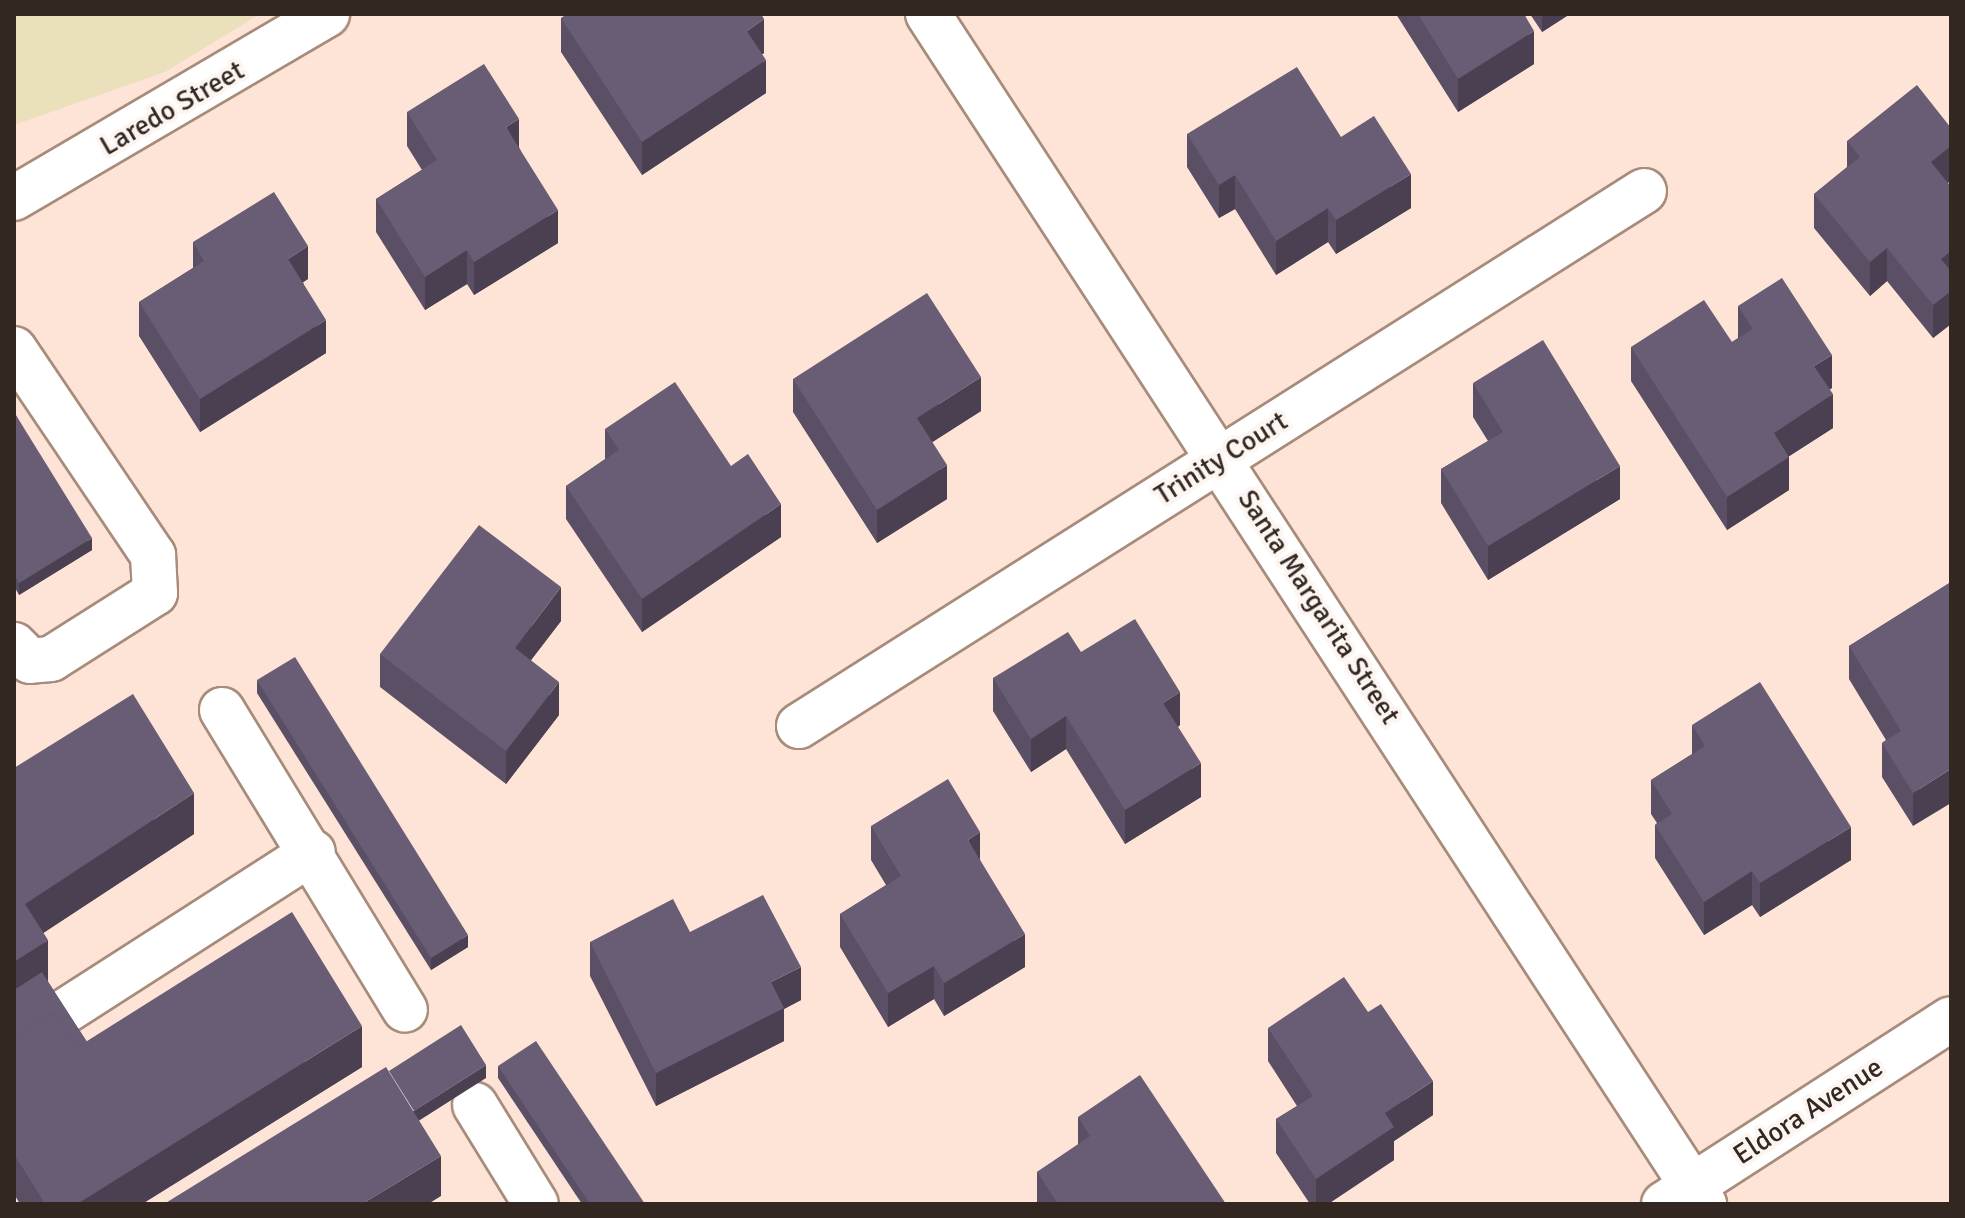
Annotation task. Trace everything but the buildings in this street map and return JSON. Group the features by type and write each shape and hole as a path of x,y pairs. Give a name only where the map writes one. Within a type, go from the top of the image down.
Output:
{"street":[{"name":"Laredo Street","path":"14,198 327,14"},
{"name":"Santa Margarita Street","path":"928,14 1222,458 1687,1198"},
{"name":"Trinity Court","path":"799,726 1644,191"},
{"path":"14,349 153,555 155,593 51,659 30,661 14,645"},
{"path":"222,710 313,852 405,1010"},
{"path":"14,1044 313,852"},
{"name":"Eldora Avenue","path":"1687,1198 1951,1019"},
{"path":"475,1105 536,1204"}],"sand":[{"path":"14,14 260,14 165,72 14,125"}]}
